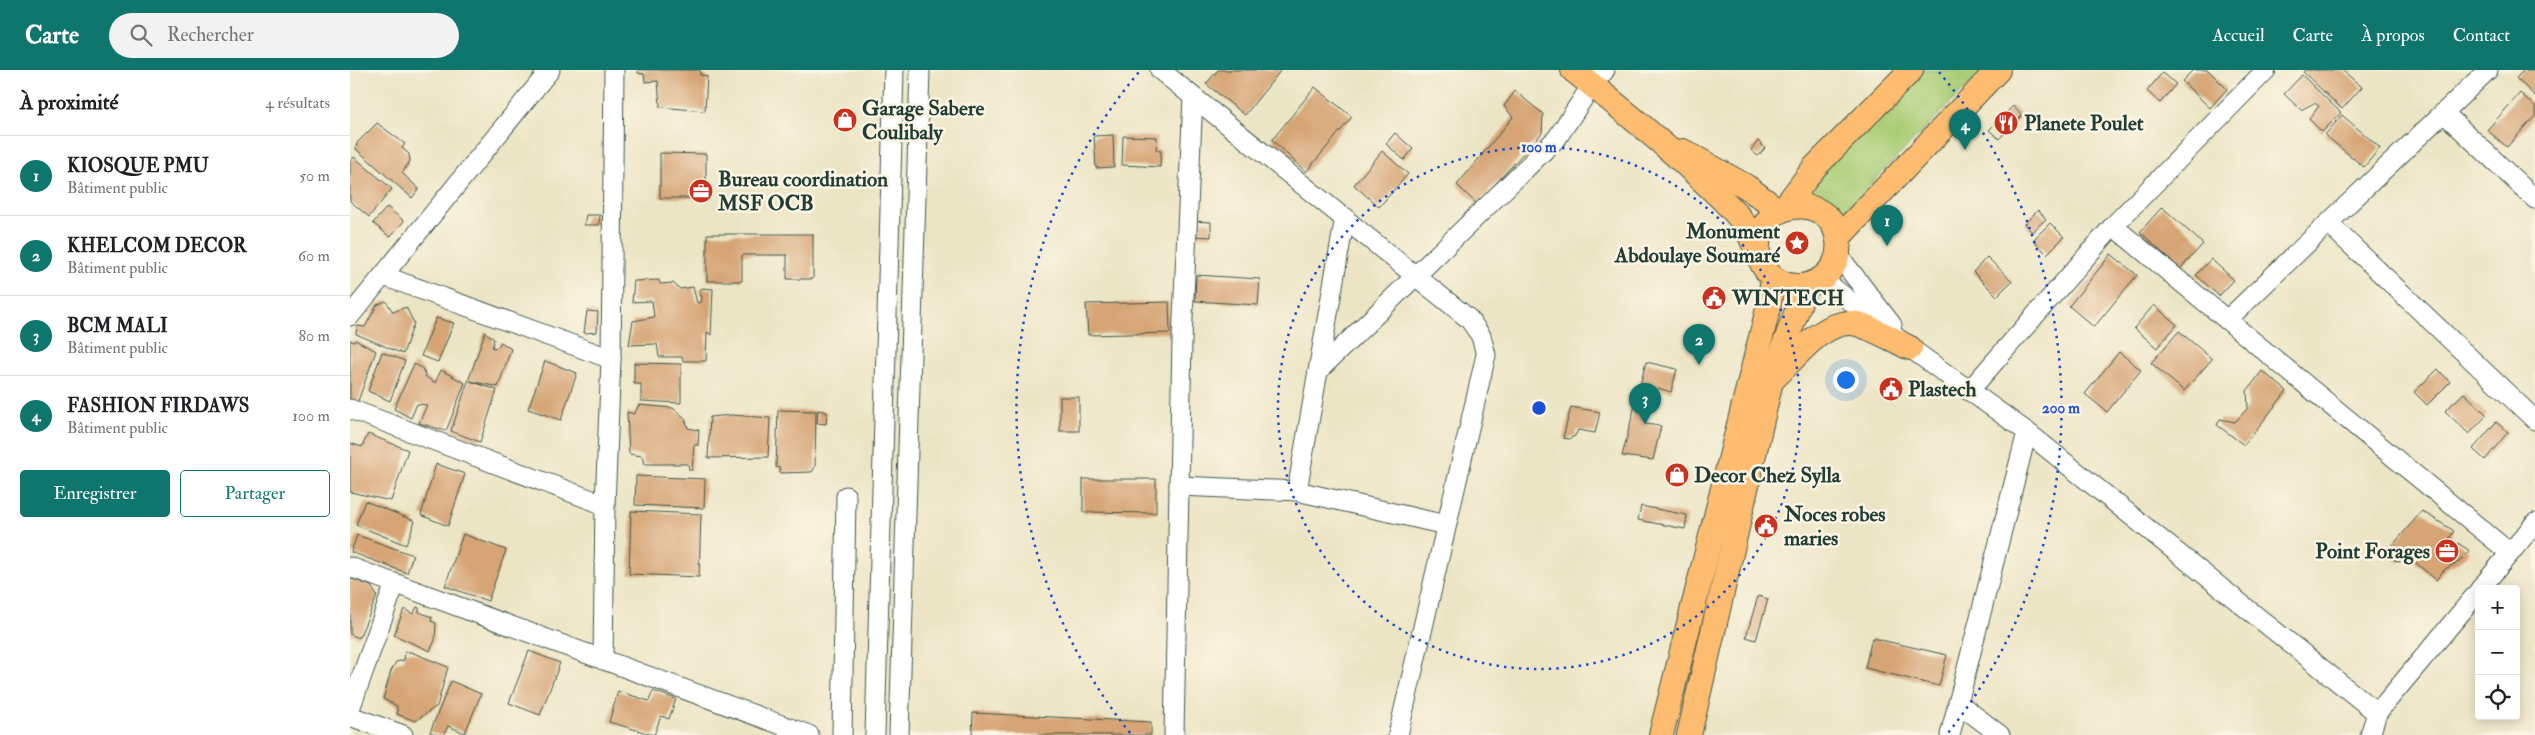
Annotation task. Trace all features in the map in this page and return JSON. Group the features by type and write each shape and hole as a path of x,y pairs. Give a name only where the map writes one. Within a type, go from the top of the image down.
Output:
{"main road":[{"path":"1573,70 1598,77 1734,211 1748,228 1766,271 1773,278 1792,286 1814,282"},
{"path":"1758,254 1758,241 1762,229 1769,218 1782,209 1814,168 1910,70"},
{"path":"1838,246 1998,70"},
{"path":"1657,137 1747,187 1782,209 1801,206 1818,211 1831,222 1838,246 1834,266 1814,282 1771,381 1690,735"},
{"path":"1661,735 1769,305 1773,278"},
{"path":"1771,381 1812,340 1838,325 1853,323 1910,348"}],"street":[{"path":"350,316 550,70"},
{"path":"604,660 605,505 611,359 614,70"},
{"path":"875,735 894,70"},
{"path":"899,735 920,70"},
{"path":"1160,70 1345,217 1469,319 1480,336 1486,355 1398,735"},
{"path":"1969,391 2113,226 2266,70"},
{"path":"2227,320 2445,114 2488,70"},
{"path":"1318,371 1557,138 1598,77"},
{"path":"1174,735 1182,340 1193,97"},
{"path":"2445,114 2535,199"},
{"path":"1297,491 1345,217"},
{"path":"2328,224 2535,420"},
{"path":"2113,226 2510,553"},
{"path":"1838,246 1910,348"},
{"path":"384,276 611,359"},
{"path":"1814,282 2027,432 2377,713"},
{"path":"350,408 605,505"},
{"path":"1950,735 2027,432"},
{"path":"1179,486 1297,491 1446,525"},
{"path":"842,735 846,496"},
{"path":"2484,585 2535,523"},
{"path":"350,567 809,735"},
{"path":"350,709 395,583"},
{"path":"2370,735 2377,713 2475,596"},
{"path":"1958,703 2000,735"},
{"path":"350,716 403,735"}],"green space":[{"path":"1919,70 1983,70 1840,215 1821,199 1803,193"}],"building":[{"path":"638,70 700,70 700,75 707,76 705,111 660,107 658,81 645,82 644,74 638,73"},
{"path":"1218,70 1281,70 1245,115 1206,84"},
{"path":"2193,70 2208,70 2227,89 2210,108 2182,81"},
{"path":"2305,70 2342,70 2362,87 2342,109 2303,72"},
{"path":"2524,70 2535,70 2535,96 2516,78"},
{"path":"2162,73 2176,84 2160,103 2147,91"},
{"path":"2302,75 2341,113 2322,132 2309,119 2319,106 2314,103 2301,110 2284,94"},
{"path":"1315,87 1352,117 1306,172 1272,140"},
{"path":"1515,91 1543,114 1542,133 1477,204 1457,185 1513,117 1504,106"},
{"path":"2520,93 2535,106 2535,116 2507,147 2487,130"},
{"name":"Planete Poulet","path":"2013,106 2022,116 1999,139 1989,130"},
{"path":"2342,115 2380,148 2364,167 2325,135"},
{"path":"377,123 405,144 402,148 409,154 410,161 402,173 419,189 412,198 356,149 357,143"},
{"path":"1395,133 1413,149 1404,160 1386,144"},
{"path":"1113,135 1114,167 1096,168 1094,136"},
{"path":"1123,136 1157,137 1156,150 1161,151 1160,167 1122,165"},
{"path":"1758,141 1765,148 1758,156 1751,150"},
{"path":"1382,151 1408,174 1379,207 1354,185"},
{"path":"660,153 706,154 706,198 660,198"},
{"path":"354,157 392,189 369,217 350,201 350,162"},
{"path":"387,207 404,221 390,237 373,223"},
{"path":"2162,207 2203,244 2180,269 2140,232"},
{"path":"2038,210 2046,219 2032,232 2024,224"},
{"path":"586,215 600,215 599,225 584,225"},
{"path":"1193,221 1211,222 1211,237 1193,236"},
{"path":"2050,223 2064,237 2047,254 2033,240"},
{"path":"707,234 813,234 813,279 787,279 787,255 742,255 742,281 707,281"},
{"path":"2111,254 2137,275 2094,327 2069,306"},
{"path":"1987,257 2012,281 1997,296 1973,272"},
{"path":"2211,259 2234,280 2219,296 2196,275"},
{"path":"1196,275 1260,279 1258,305 1195,301"},
{"path":"659,280 660,284 673,283 680,289 693,287 697,303 701,302 702,297 699,292 702,288 713,289 711,335 707,332 706,361 683,361 682,357 659,357 657,344 629,345 633,321 654,317 652,301 632,302 634,281"},
{"path":"386,301 393,312 406,307 414,323 403,354 356,334 357,326 365,327 377,305"},
{"path":"1169,302 1170,333 1088,335 1086,304"},
{"path":"2154,305 2177,325 2157,348 2134,328"},
{"path":"587,311 598,312 597,332 584,333"},
{"path":"436,318 454,323 438,362 421,356"},
{"path":"2179,331 2212,359 2184,391 2151,363"},
{"path":"485,332 494,339 492,348 498,347 501,342 511,349 498,387 470,381 497,390 480,442 451,431"},
{"path":"350,340 354,342 355,340 376,351 358,401 354,405 350,403"},
{"path":"382,352 405,361 390,401 368,391"},
{"path":"2119,352 2141,370 2107,412 2085,394"},
{"path":"545,361 577,373 561,420 528,409"},
{"path":"1646,362 1677,369 1671,392 1658,388 1651,398 1645,424 1661,426 1653,460 1622,456"},
{"path":"634,363 681,364 681,403 641,401 641,384 634,384"},
{"path":"414,364 422,368 426,377 435,383 441,370 465,383 446,431 419,423 427,405 417,404 411,418 394,409"},
{"path":"2438,369 2450,382 2427,405 2414,392"},
{"path":"2262,371 2287,391 2244,445 2217,425 2220,419 2235,422 2248,408 2247,391"},
{"path":"2464,393 2487,415 2469,434 2445,411"},
{"path":"1060,397 1079,397 1079,431 1060,431"},
{"path":"639,405 673,408 685,418 688,428 699,430 698,445 694,445 692,470 689,470 688,464 644,464 642,456 629,454 627,412 634,414"},
{"path":"1571,407 1600,412 1595,433 1578,430 1575,436 1569,439 1563,438"},
{"path":"778,410 816,411 815,467 812,472 780,473 780,468 776,467"},
{"path":"818,410 827,412 826,424 817,423"},
{"path":"732,415 770,418 768,457 708,458 710,417"},
{"path":"2496,422 2508,432 2485,460 2473,449"},
{"path":"368,434 408,450 391,501 350,492 350,443 362,447"},
{"path":"436,464 465,474 448,526 421,515"},
{"path":"636,476 705,479 704,508 635,505"},
{"path":"1083,479 1156,479 1156,513 1083,512"},
{"path":"365,501 415,521 406,545 356,525"},
{"path":"1641,506 1687,515 1685,529 1638,520"},
{"path":"631,511 701,514 699,577 629,574"},
{"path":"2422,511 2454,531 2443,548 2442,554 2458,543 2470,551 2459,562 2445,569 2436,580 2408,556 2399,562 2385,554"},
{"path":"463,534 506,550 488,601 445,586"},
{"path":"357,535 413,555 407,573 351,552"},
{"path":"350,578 371,586 377,596 359,638 350,634"},
{"path":"1758,596 1768,599 1756,640 1746,637"},
{"path":"417,607 419,612 432,617 431,621 436,623 435,640 430,651 394,635 404,609 413,614"},
{"path":"1872,638 1947,655 1939,686 1865,668"},
{"path":"529,651 560,663 540,715 509,703"},
{"path":"405,652 411,652 448,667 437,706 415,721 397,714 397,706 383,699 391,671 396,662 404,660"},
{"path":"451,681 481,694 465,733 448,726 444,735 438,735 430,732"},
{"path":"618,691 649,701 653,691 676,699 669,719 661,716 654,735 609,722"},
{"path":"973,713 1151,722 1151,735 972,735"}],"place":[{"name":"Garage Sabere Coulibaly","path":"845,120"},
{"name":"Planete Poulet","path":"2006,123"},
{"name":"FASHION FIRDAWS","path":"1965,150"},
{"name":"Bureau coordination MSF OCB","path":"701,191"},
{"name":"Monument Abdoulaye Soumaré","path":"1797,243"},
{"name":"KIOSQUE PMU","path":"1887,246"},
{"name":"WINTECH","path":"1714,298"},
{"name":"KHELCOM DECOR","path":"1699,365"},
{"name":"Plastech","path":"1891,389"},
{"name":"BCM MALI","path":"1645,424"},
{"name":"Decor Chez Sylla","path":"1677,475"},
{"name":"Noces robes maries","path":"1766,526"},
{"name":"Point Forages","path":"2447,551"}]}
